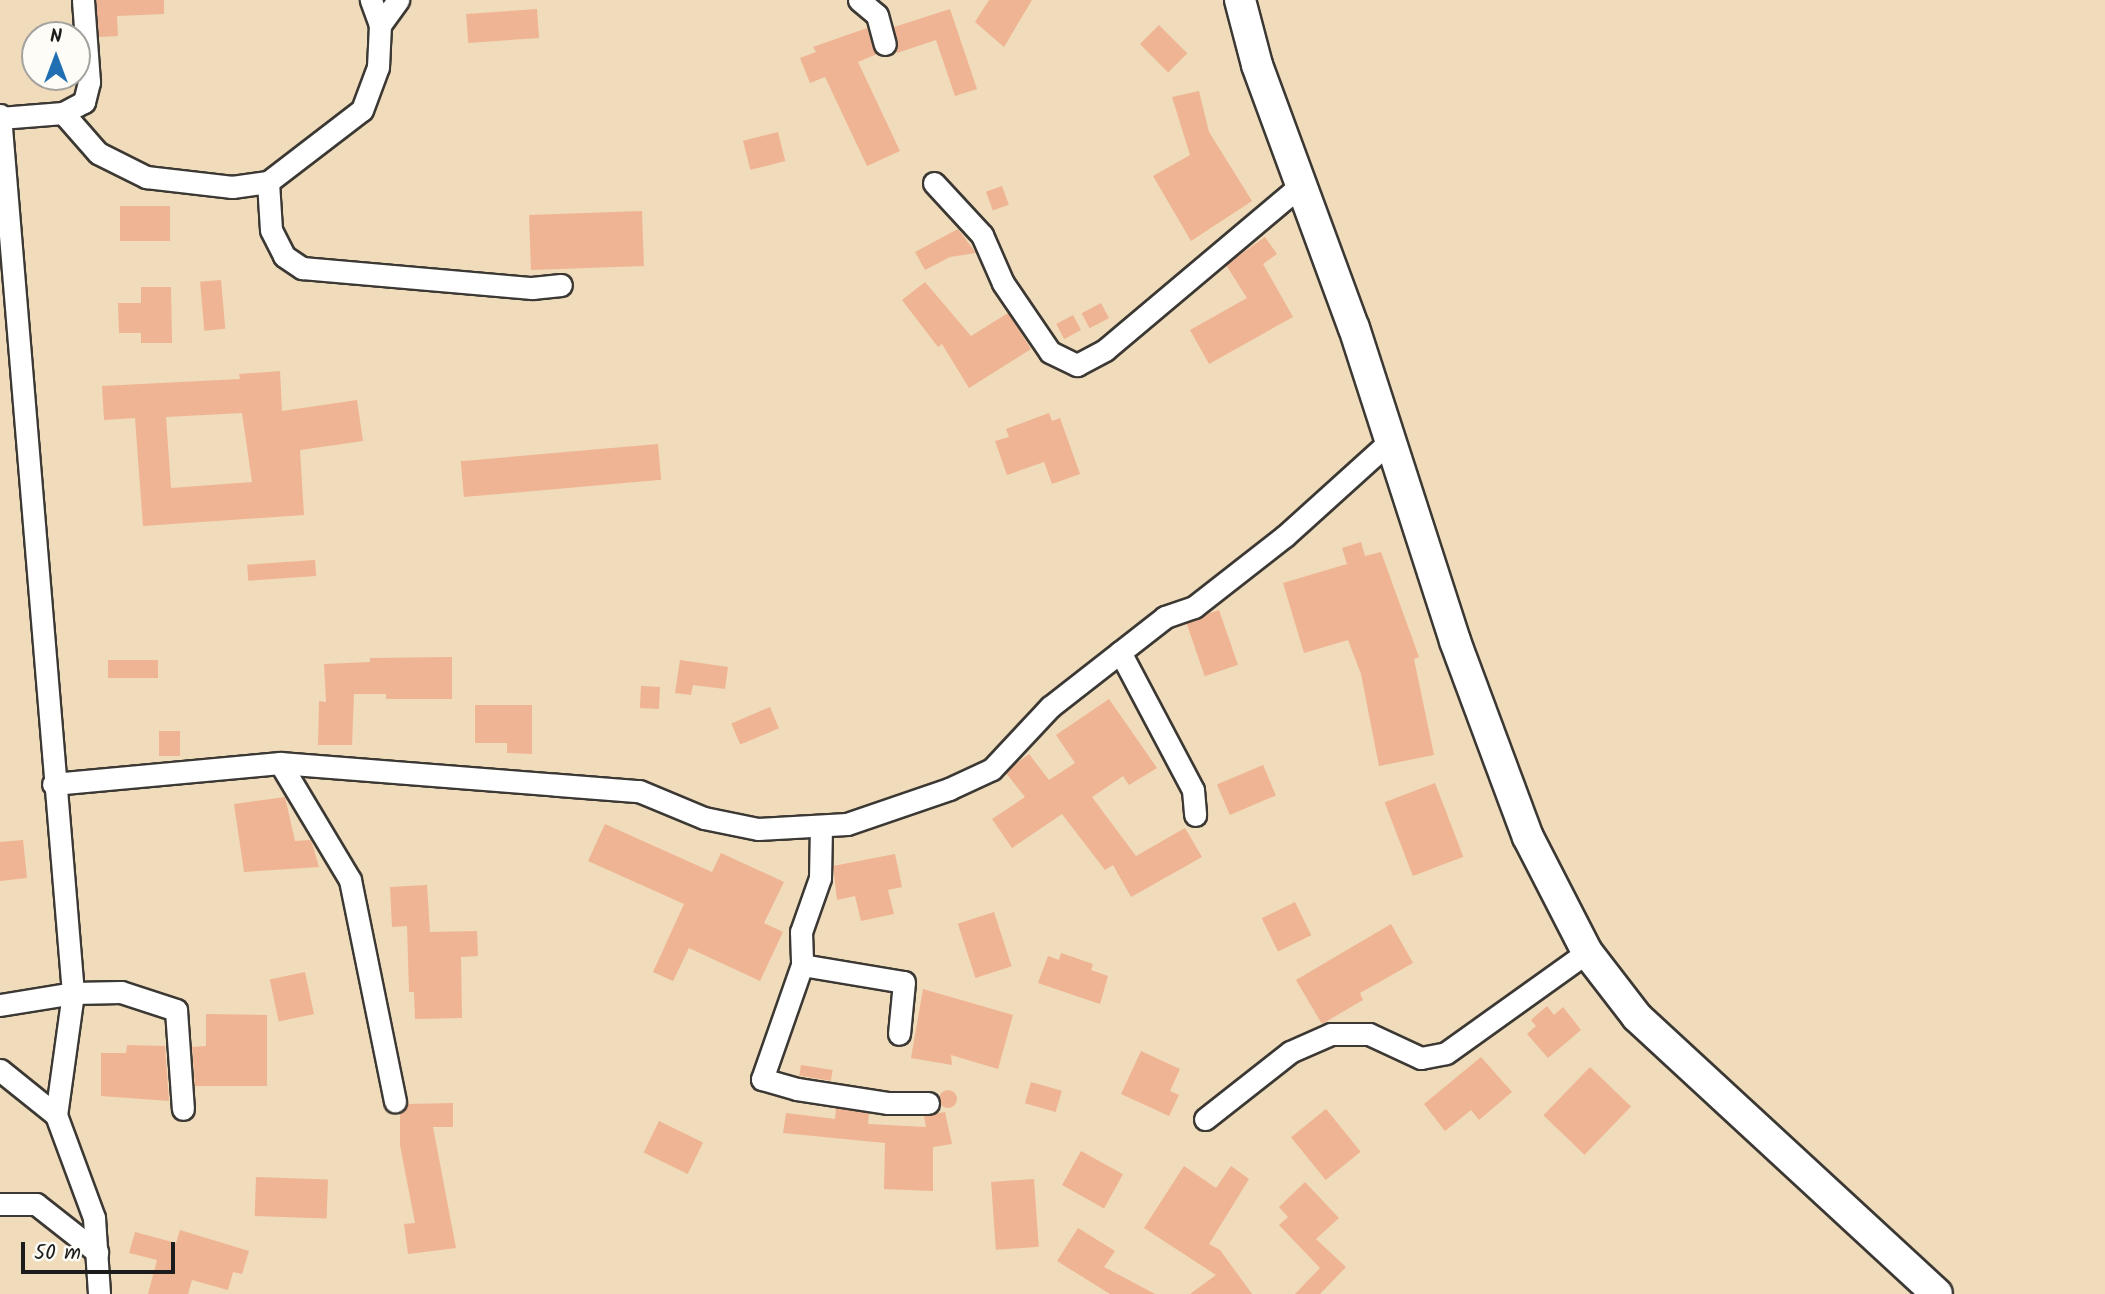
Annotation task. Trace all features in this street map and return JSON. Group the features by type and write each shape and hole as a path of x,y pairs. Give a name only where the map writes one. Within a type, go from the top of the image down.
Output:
{"street":[{"path":"83,0 89,82 84,102 63,113 0,117 53,785 73,993 56,1115 94,1218 99,1294"},
{"path":"63,113 99,153 146,177 232,187 268,182 362,110 378,67 380,25 372,0"},
{"path":"380,25 398,0"},
{"path":"859,0 877,15 885,44"},
{"path":"1240,0 1257,65 1354,328 1388,443 1528,837 1587,952 1646,1026 1937,1294"},
{"path":"268,182 271,230 284,256 302,268 533,288 561,285"},
{"path":"934,183 982,235 1003,283 1050,352 1077,365 1105,350 1301,185"},
{"path":"53,785 280,763 606,786 639,791 727,823 758,829 821,826 860,820 949,789 992,769 1050,707 1165,617 1194,607 1285,536 1388,443"},
{"path":"1120,652 1193,790 1195,815"},
{"path":"280,763 350,880 394,1101"},
{"path":"821,826 823,854 802,932 802,965 762,1079 797,1089 887,1103 928,1103"},
{"path":"1205,1119 1290,1052 1331,1034 1368,1034 1421,1058 1446,1053 1587,952"},
{"path":"802,965 904,982 899,1034"},
{"path":"0,1005 73,993 121,992 176,1010 183,1109"},
{"path":"0,1070 56,1115"},
{"path":"0,1204 36,1204 97,1252"}],"building":[{"path":"96,0 164,0 164,14 117,16 118,36 99,37"},
{"path":"989,0 1032,0 1004,47 975,22"},
{"path":"537,9 539,38 468,43 466,14"},
{"path":"950,9 977,89 955,96 936,40 897,53 894,27"},
{"path":"1159,25 1187,53 1168,72 1140,44"},
{"path":"867,28 877,54 858,62 900,151 867,166 825,77 810,83 800,58 816,52 813,47"},
{"path":"1199,91 1209,132 1252,201 1191,241 1153,176 1190,155 1172,97"},
{"path":"778,132 785,161 750,170 743,141"},
{"path":"1002,186 1009,205 993,211 986,192"},
{"path":"120,206 170,206 170,241 120,241"},
{"path":"642,211 644,266 531,270 529,215"},
{"path":"958,229 976,253 950,257 925,270 915,252"},
{"path":"1265,237 1277,254 1263,264 1293,317 1209,364 1190,330 1247,298 1226,265"},
{"path":"221,280 225,329 204,331 200,282"},
{"path":"925,282 971,336 1008,313 1031,349 969,388 942,344 938,347 902,300"},
{"path":"141,287 171,287 172,343 141,343 141,333 119,333 118,303 141,303"},
{"path":"1101,303 1109,318 1090,328 1082,313"},
{"path":"1073,315 1081,330 1064,339 1056,324"},
{"path":"280,371 282,411 357,400 363,441 300,450 304,515 143,526 135,418 104,420 102,386 240,379 239,374","holes":["242,413 252,482 171,488 166,417"]},
{"path":"1049,413 1052,421 1060,418 1080,474 1052,484 1044,462 1007,475 995,441 1009,437 1006,429"},
{"path":"658,444 661,480 464,497 461,461"},
{"path":"1361,542 1365,556 1381,552 1419,657 1414,659 1434,755 1379,766 1361,674 1348,640 1304,653 1283,583 1347,564 1342,548"},
{"path":"315,560 316,576 248,581 247,565"},
{"path":"1219,610 1238,665 1205,676 1186,621"},
{"path":"452,657 452,699 386,699 386,694 354,694 352,745 318,745 319,701 326,702 324,664 370,662 370,658"},
{"path":"108,660 158,660 158,678 108,678"},
{"path":"680,660 728,667 725,689 693,685 691,695 675,693"},
{"path":"641,686 660,687 659,709 640,708"},
{"path":"1109,699 1157,768 1129,785 1123,776 1092,797 1136,856 1185,828 1202,857 1131,897 1113,865 1105,870 1062,814 1012,848 992,819 1025,797 1006,773 1029,754 1049,780 1075,763 1056,735"},
{"path":"475,705 532,705 532,754 507,753 507,743 475,743"},
{"path":"770,707 779,728 740,745 731,723"},
{"path":"159,731 180,731 180,756 159,756"},
{"path":"1263,765 1276,795 1230,815 1217,785"},
{"path":"1435,783 1463,857 1413,876 1385,802"},
{"path":"285,797 295,841 311,840 319,867 244,872 234,804"},
{"path":"605,824 712,872 721,853 784,882 764,923 783,932 760,981 689,948 673,981 653,972 684,904 588,861"},
{"path":"23,840 27,878 0,881 0,842"},
{"path":"895,854 902,887 888,890 894,914 861,921 855,896 837,900 833,866"},
{"path":"427,885 430,932 477,931 478,956 461,957 462,1018 415,1019 414,992 409,992 407,926 392,927 390,887"},
{"path":"1295,902 1311,935 1278,951 1262,918"},
{"path":"994,912 1012,966 975,978 958,924"},
{"path":"1391,924 1413,963 1360,993 1363,1000 1322,1024 1296,980"},
{"path":"1061,953 1093,964 1091,970 1108,976 1100,1004 1038,983 1048,956 1059,960"},
{"path":"305,972 314,1014 279,1022 270,979"},
{"path":"923,989 1013,1015 998,1069 951,1055 952,1065 911,1058"},
{"path":"1547,1006 1554,1015 1563,1007 1581,1030 1548,1058 1527,1034 1536,1026 1531,1020"},
{"path":"206,1014 267,1015 267,1086 195,1086 192,1047 206,1046"},
{"path":"127,1045 165,1046 169,1101 101,1096 101,1053 126,1053"},
{"path":"1141,1051 1180,1069 1170,1091 1179,1095 1169,1116 1121,1094"},
{"path":"1481,1057 1512,1092 1479,1120 1471,1110 1445,1131 1424,1104"},
{"path":"801,1065 833,1070 831,1081 799,1076"},
{"path":"1590,1067 1631,1107 1584,1155 1543,1115"},
{"path":"1031,1082 1062,1091 1056,1112 1025,1103"},
{"path":"948,1090 954,1093 957,1099 954,1105 948,1108 942,1105 939,1099 942,1093"},
{"path":"453,1103 453,1127 433,1127 456,1248 408,1254 404,1224 415,1223 400,1145 400,1113 408,1104"},
{"path":"836,1108 869,1113 868,1124 926,1127 924,1116 945,1112 952,1144 933,1147 933,1191 884,1189 885,1143 783,1133 786,1113 835,1119"},
{"path":"1326,1109 1361,1152 1326,1180 1291,1137"},
{"path":"659,1121 703,1142 688,1174 644,1152"},
{"path":"1081,1151 1123,1174 1104,1208 1062,1185"},
{"path":"1184,1166 1216,1188 1231,1166 1249,1179 1209,1244 1220,1250 1252,1294 1190,1294 1216,1275 1144,1228"},
{"path":"256,1177 328,1180 327,1218 255,1216"},
{"path":"1034,1179 1039,1247 996,1250 991,1182"},
{"path":"1305,1182 1339,1218 1316,1239 1346,1267 1320,1294 1295,1294 1320,1268 1279,1225 1288,1217 1279,1207"},
{"path":"1078,1228 1115,1251 1104,1267 1155,1294 1110,1294 1057,1261"},
{"path":"180,1230 249,1251 242,1274 233,1272 228,1290 192,1280 188,1294 148,1294 157,1260 129,1253 135,1232 176,1243"}]}
